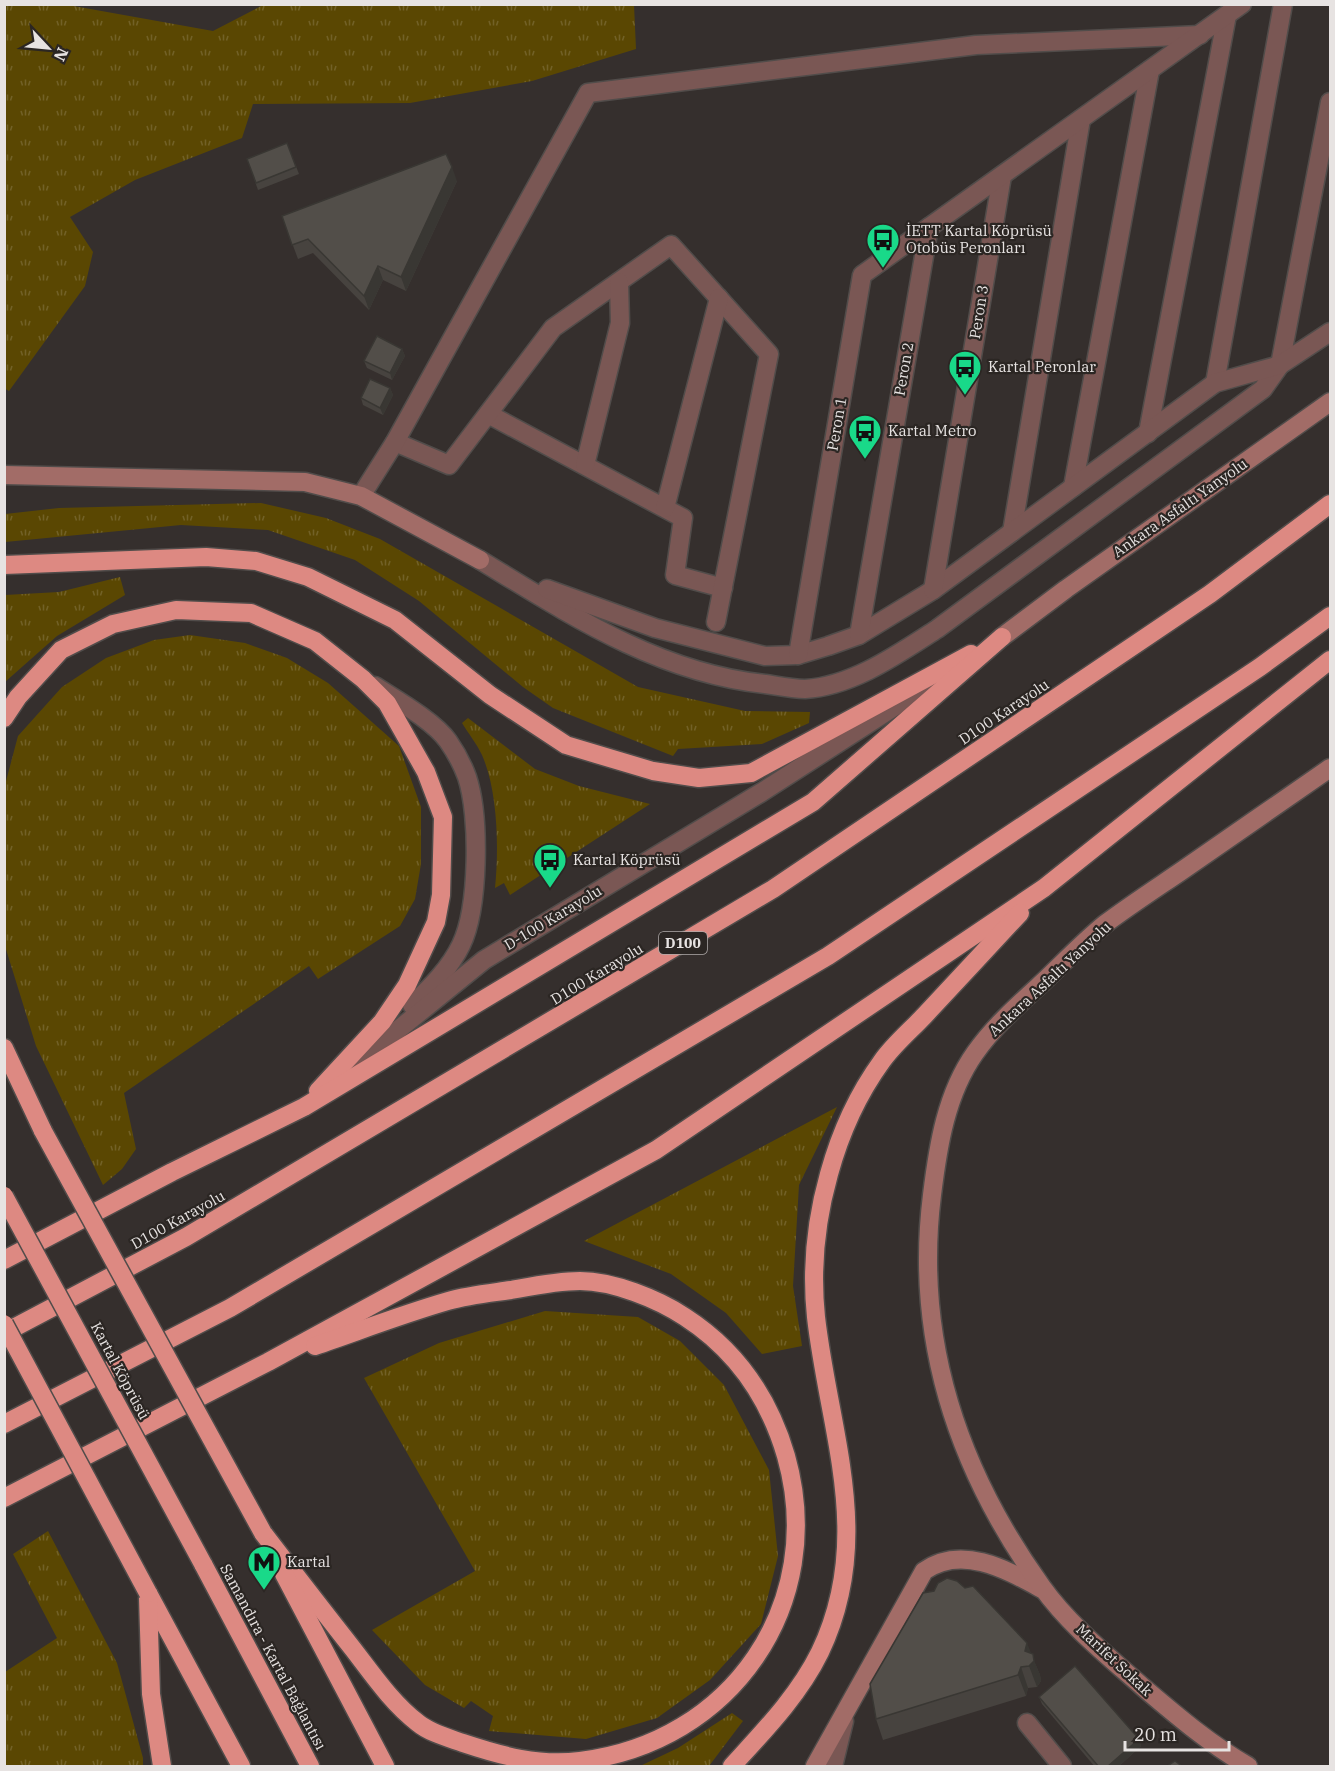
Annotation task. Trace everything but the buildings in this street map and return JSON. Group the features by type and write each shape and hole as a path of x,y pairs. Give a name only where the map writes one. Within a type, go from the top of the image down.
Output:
{"highway":[{"name":"D100 Karayolu","path":"4,1333 186,1237 773,889 1210,594 1330,504"},
{"path":"4,565 206,557 256,561 308,577 395,620 490,695 566,745 653,771 699,778 752,773 1002,638"},
{"path":"4,718 18,698 61,650 113,624 176,610 251,613 315,640 387,703 426,772 443,817 441,895 436,922 407,985 382,1022 304,1107"},
{"path":"4,1424 230,1308 828,956 1260,667 1330,616"},
{"path":"4,1260 172,1172 304,1107 813,802 1002,638"},
{"path":"4,1498 268,1362 656,1150 1044,888 1330,660"},
{"path":"732,1767 805,1678 820,1651 839,1592 845,1555 846,1490 822,1355 814,1282 820,1208 833,1160 859,1099 883,1059 1044,888"},
{"path":"4,1048 43,1131"},
{"path":"4,1059 263,1533 385,1767"},
{"name":"Kartal Köprüsü","path":"4,1196 203,1564"},
{"path":"263,1533 387,1692 420,1725 447,1737 514,1759 558,1764 595,1760 634,1750 679,1728 713,1705 741,1676 766,1643 787,1595 796,1555 797,1516 790,1473 778,1431 752,1379 728,1351 697,1324 663,1302 583,1281 540,1285 451,1300 268,1362"},
{"path":"4,1324 241,1767"},
{"name":"Samandıra - Kartal Bağlantısı","path":"203,1564 310,1767"},
{"path":"148,1593 151,1694 162,1767"}],"main road":[{"name":"Ankara Asfaltı Yanyolu","path":"1002,638 1066,589 1330,402"},
{"path":"4,475 305,482 361,496 480,560"},
{"name":"Ankara Asfaltı Yanyolu","path":"1043,1589 992,1507 960,1441 935,1348 927,1289 928,1232 942,1127 957,1084 974,1054 1000,1023 1104,925 1330,768"},
{"path":"815,1767 924,1571 956,1559 971,1559 1007,1571 1043,1589"},
{"name":"Marifet Sokak","path":"1043,1589 1101,1651 1196,1730 1248,1767"}],"street":[{"path":"929,227 1242,4"},
{"path":"1215,383 1283,4"},
{"path":"1148,433 1227,15"},
{"path":"361,496 396,442 588,93 976,45 1200,35"},
{"path":"1074,487 1150,70"},
{"path":"480,560 591,627 670,662 736,681 805,689 846,679 890,659 937,629 1263,389 1280,365 1330,102"},
{"path":"1012,532 1081,119"},
{"name":"Peron 3","path":"933,590 1002,176"},
{"name":"Peron 2","path":"859,635 929,227"},
{"name":"Peron 1","path":"798,655 862,275 929,227"},
{"path":"396,442 450,465 553,328 671,245 769,354 716,622"},
{"path":"585,465 620,323 619,282"},
{"path":"665,508 719,298"},
{"path":"480,560 572,600 655,628 765,656 798,655 859,635 933,590 1215,383 1280,365 1330,332"},
{"path":"488,414 683,518 675,575 723,588"},
{"name":"D-100 Karayolu","path":"304,1107 484,960 762,792 1002,638"},
{"path":"304,1107 438,980 462,944 473,899 476,854 467,777 447,740 404,704 363,680"},
{"path":"833,1767 847,1711"},
{"path":"1027,1723 1062,1767"}],"green space":[{"path":"5,4 68,5 213,31 263,5 634,5 636,49 532,81 410,103 253,104 242,138 135,180 70,217 93,252 85,286 9,391 4,388"},
{"path":"261,503 326,518 380,539 638,687 745,711 810,712 809,723 762,744 678,749 673,756 553,708 523,687 419,601 355,560 268,530 181,525 5,542 5,514 59,508"},
{"path":"120,577 125,595 57,636 5,682 5,595 59,592"},
{"path":"190,635 245,643 287,658 328,683 399,746 421,807 421,864 415,899 400,926 318,979 309,966 124,1093 136,1149 122,1169 103,1185 36,1046 5,946 5,785 18,736 62,687 106,658 154,640"},
{"path":"468,718 535,769 579,786 650,804 510,895 504,883 495,888 497,838 494,803 482,755 462,723"},
{"path":"837,1107 799,1185 793,1286 802,1346 762,1354 726,1313 671,1274 584,1241"},
{"path":"545,1311 638,1317 680,1341 724,1385 769,1470 778,1556 761,1624 710,1680 657,1718 586,1739 489,1731 493,1716 471,1701 464,1708 425,1685 372,1630 475,1571 364,1378 439,1343"},
{"path":"48,1531 117,1663 143,1758 143,1766 5,1766 5,1672 57,1638 13,1554"},
{"path":"732,1713 743,1721 709,1766 640,1766 678,1748"}],"place":[{"name":"İETT Kartal Köprüsü Otobüs Peronları","path":"883,269"},
{"name":"Kartal Peronlar","path":"965,396"},
{"name":"Kartal Metro","path":"865,460"},
{"name":"Kartal Köprüsü","path":"550,889"},
{"name":"Kartal","path":"264,1591"}]}
